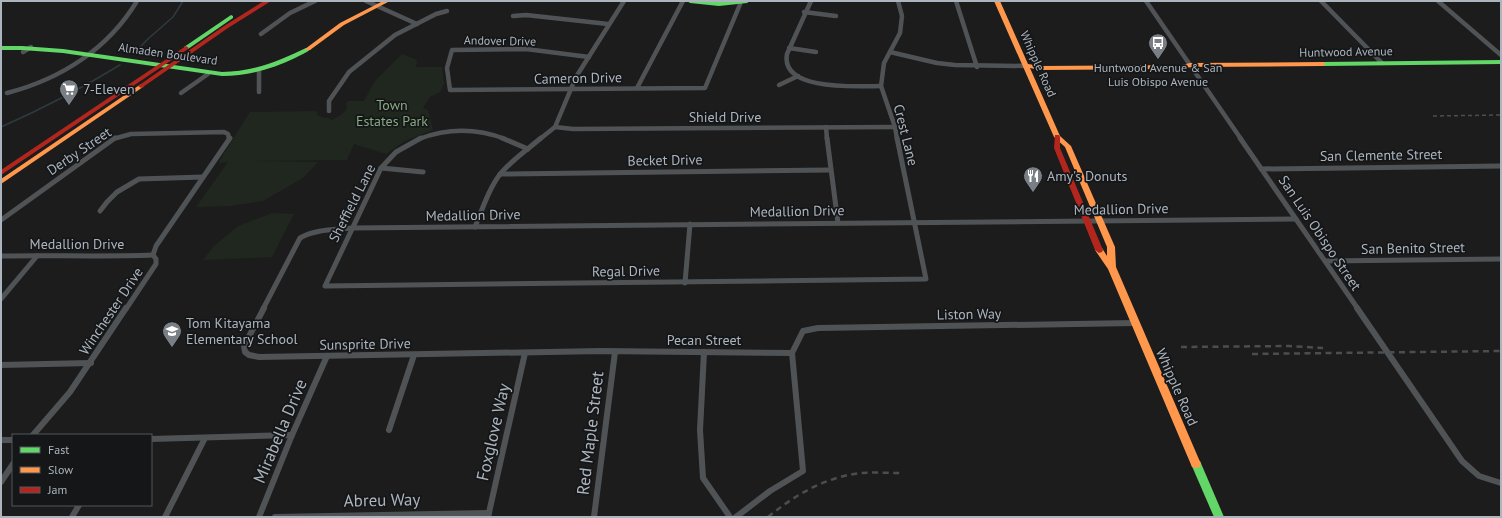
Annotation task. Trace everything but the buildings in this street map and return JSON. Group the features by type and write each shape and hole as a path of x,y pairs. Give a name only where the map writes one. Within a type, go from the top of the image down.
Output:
{"main road":[{"path":"226,27 227,24 259,2 258,1"},
{"path":"1,173 160,65 258,1"},
{"path":"1,182 226,27 268,1"},
{"name":"Almaden Boulevard","path":"1,48 31,48 169,66 208,74 231,74 259,70 302,53 342,24 387,1"},
{"path":"690,1 719,4 744,2"},
{"name":"Whipple Road","path":"998,1 1057,137 1057,148 1098,248 1112,268 1219,517"},
{"name":"Huntwood Avenue","path":"1026,66 1040,68 1182,67 1190,65 1501,62"},
{"name":"Whipple Road","path":"1057,137 1068,146 1111,247 1112,268"}],"street":[{"path":"7,93 22,90 56,75 88,55 112,35 133,10 137,1"},
{"path":"261,34 290,13 315,1"},
{"path":"366,1 417,24"},
{"path":"475,227 487,198 500,174 555,127 560,120 570,90 608,24 624,1"},
{"path":"637,88 683,1"},
{"path":"811,1 804,12 789,48 786,58 789,67 798,76 812,83 829,86 881,86"},
{"name":"Crest Lane","path":"898,1 902,16 900,34 884,63 881,86 895,127 926,279"},
{"path":"956,1 977,66"},
{"name":"San Luis Obispo Street","path":"1146,1 1462,461 1478,476 1489,481 1501,483"},
{"path":"1321,1 1382,63"},
{"path":"1438,1 1501,55"},
{"name":"Cameron Drive","path":"450,90 705,88 744,2"},
{"path":"329,111 329,101 349,72 384,43 436,14 447,11"},
{"path":"804,12 836,16"},
{"path":"513,16 526,15 608,24"},
{"path":"24,52 31,48"},
{"path":"789,48 816,52"},
{"name":"Andover Drive","path":"450,90 447,68 452,50 526,49 588,57"},
{"name":"Huntwood Avenue","path":"890,52 937,63 977,66 1026,66"},
{"path":"259,70 259,92"},
{"path":"181,94 208,74"},
{"path":"779,85 798,76"},
{"name":"Shield Drive","path":"555,127 573,129 895,127"},
{"path":"826,127 830,170 838,223"},
{"name":"Sheffield Lane","path":"325,286 381,168 396,152 415,141 439,133 457,130 486,133 528,149"},
{"name":"Derby Street","path":"1,220 116,137 131,134 224,132 228,134"},
{"name":"Winchester Drive","path":"34,434 70,392 156,264 156,259 153,255 156,246 230,138 228,134"},
{"name":"San Clemente Street","path":"1261,168 1501,166"},
{"path":"381,168 423,172"},
{"name":"Becket Drive","path":"500,174 830,170"},
{"path":"100,212 102,205 133,181 139,179 203,177"},
{"name":"Medallion Drive","path":"300,238 306,234 318,231 352,228 1296,219"},
{"path":"686,283 690,224"},
{"name":"Sunsprite Drive","path":"300,238 246,340 244,346 245,352 249,355 259,357 615,352"},
{"name":"Medallion Drive","path":"1,256 79,255 112,257 153,255"},
{"path":"1,299 37,256"},
{"name":"San Benito Street","path":"1325,261 1501,259"},
{"name":"Regal Drive","path":"325,286 686,283 926,279"},
{"name":"Liston Way","path":"792,353 803,331 818,328 1135,323"},
{"name":"Pecan Street","path":"615,352 792,353"},
{"name":"Red Maple Street","path":"594,517 615,352"},
{"path":"704,352 700,430 703,478 730,517"},
{"name":"Foxglove Way","path":"489,515 525,353"},
{"path":"736,517 770,491 803,471 792,353"},
{"path":"388,430 414,354"},
{"name":"Mirabella Drive","path":"259,517 327,356"},
{"path":"1,365 90,363"},
{"path":"152,439 292,436"},
{"path":"165,517 205,438"},
{"path":"1,440 12,440"},
{"path":"1,482 12,466"},
{"path":"72,517 78,506"},
{"name":"Abreu Way","path":"274,517 489,515"}],"green space":[{"name":"Town Estates Park","path":"402,54 417,60 416,67 442,67 444,83 440,92 430,97 423,108 428,110 433,130 405,141 386,154 354,144 347,160 250,161 318,162 303,178 263,201 230,206 196,207 228,162 218,163 250,112 317,111 317,115 324,118 329,118 331,120 344,112 347,108 346,104 348,101 364,101 374,82"},
{"path":"272,213 294,214 272,257 203,260 214,246 238,226"}],"waterway":[{"path":"133,54 173,17 183,1"},
{"path":"1,127 62,98 120,65"}],"railway":[{"path":"1433,116 1501,115"},
{"path":"1181,347 1289,346 1323,348"},
{"path":"1252,354 1501,351"},
{"path":"768,517 800,494 835,478 861,473 901,473"}],"traffic: fast":[{"path":"690,1 719,4 747,1"},
{"path":"186,48 231,17"},
{"path":"1,48 63,51 105,56 206,73 222,74 250,72 280,62 308,49"},
{"path":"1323,64 1501,62"},
{"path":"1196,464 1219,517"}],"traffic: slow":[{"path":"308,49 342,24 387,1"},
{"path":"997,1 1057,137 1068,146 1111,247 1112,267"},
{"path":"1026,66 1040,68 1323,64"},
{"path":"1,182 141,86"},
{"path":"1099,250 1112,268 1196,464"}],"traffic: jam":[{"path":"141,86 226,27 268,1"},
{"path":"1,173 186,48"},
{"path":"1057,137 1057,148 1099,250"}],"place":[{"name":"Huntwood Avenue & San Luis Obispo Avenue","path":"1158,60"},
{"name":"7-Eleven","path":"69,106"},
{"name":"Amy's Donuts","path":"1033,193"},
{"name":"Tom Kitayama Elementary School","path":"172,348"}]}
